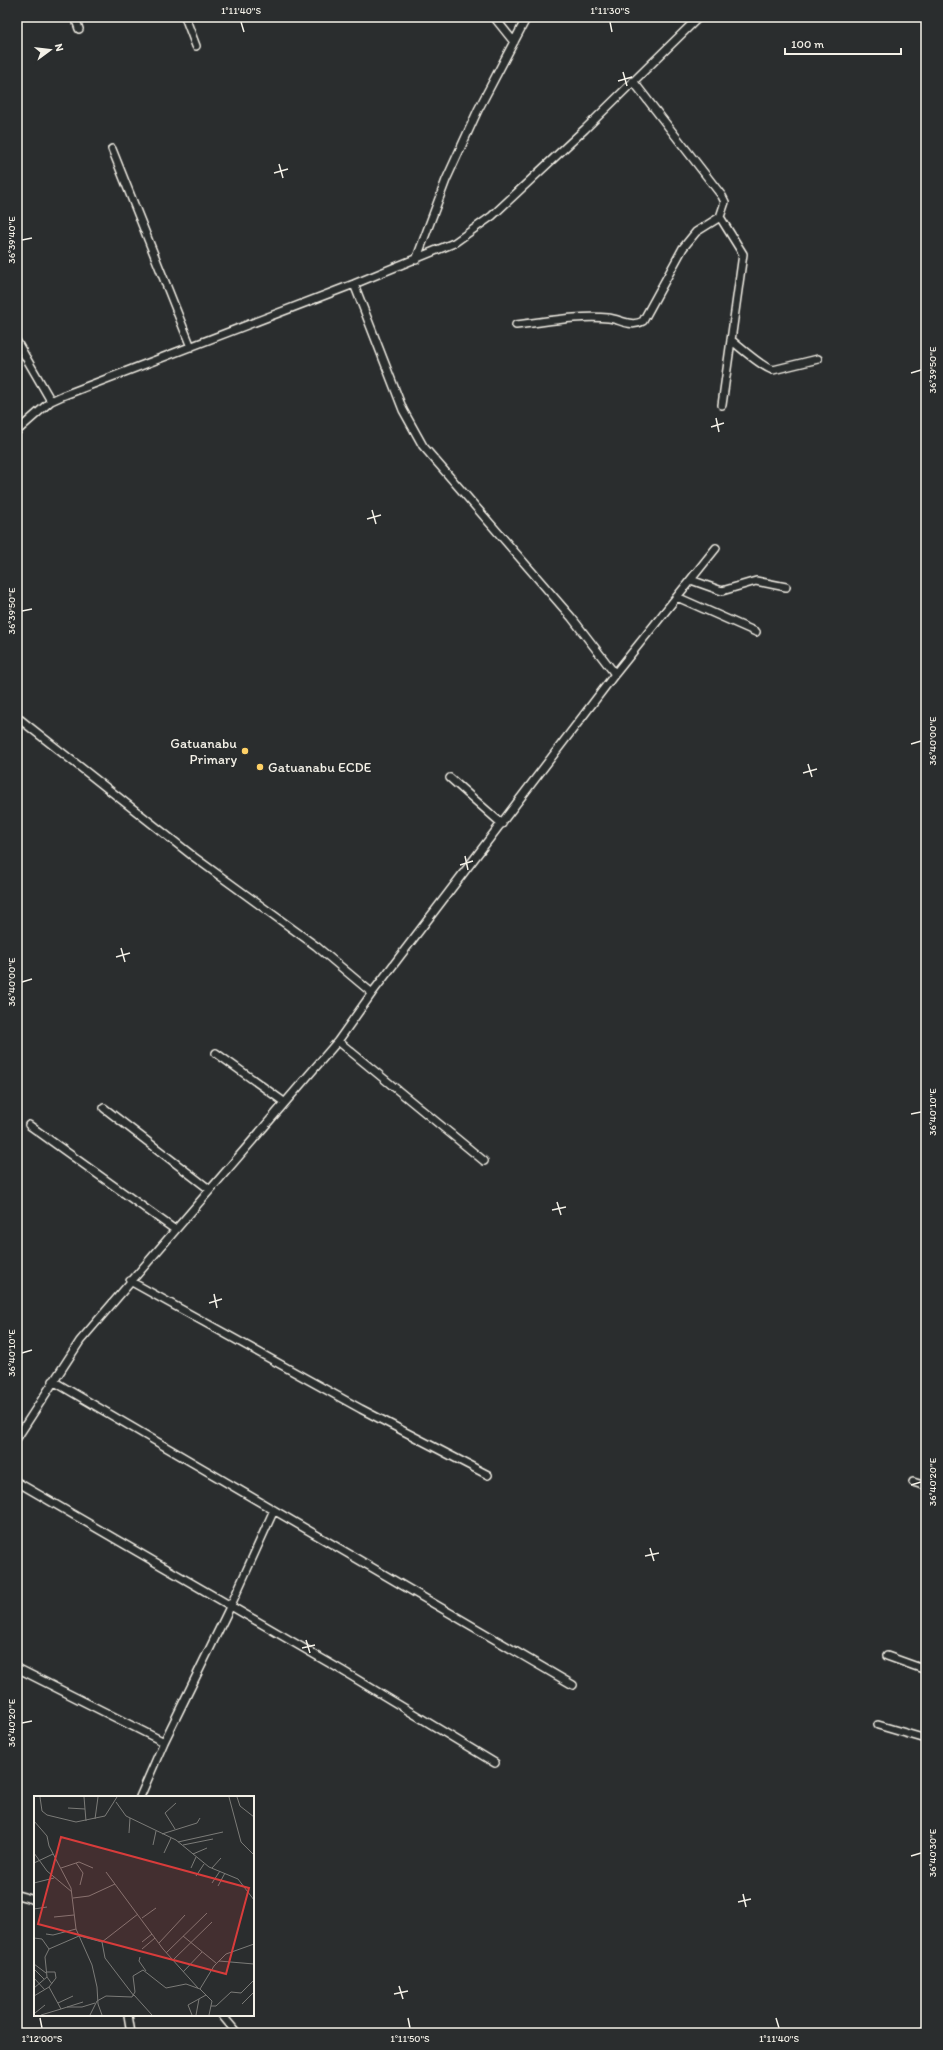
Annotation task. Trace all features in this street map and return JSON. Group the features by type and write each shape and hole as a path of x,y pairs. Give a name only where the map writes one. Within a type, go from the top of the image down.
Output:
{"street":[{"path":"75,17 79,29"},
{"path":"185,17 196,46"},
{"path":"494,17 514,42"},
{"path":"416,260 446,180 478,110 527,17"},
{"path":"17,431 51,401 416,260 454,243 492,216 699,17"},
{"path":"516,325 587,318 608,318 634,325 643,321 683,248 696,232 720,217 724,202 717,188 633,81"},
{"path":"112,149 191,347"},
{"path":"720,217 743,254 722,405"},
{"path":"354,284 403,410 423,446 572,618 615,674"},
{"path":"731,340 766,368 773,370 818,359"},
{"path":"17,342 51,401"},
{"path":"17,1438 53,1380 80,1341 174,1229 338,1041 372,992 502,824 615,674 716,548"},
{"path":"691,580 722,591 756,581 786,587"},
{"path":"677,596 756,632"},
{"path":"17,717 194,857 316,946 372,992"},
{"path":"450,778 502,824"},
{"path":"338,1041 484,1161"},
{"path":"216,1053 284,1102"},
{"path":"104,1108 209,1189"},
{"path":"29,1125 174,1229"},
{"path":"130,1281 361,1409 488,1474"},
{"path":"53,1380 572,1685"},
{"path":"17,1482 231,1605 495,1763"},
{"path":"913,1482 926,1486"},
{"path":"140,1796 164,1742 231,1605 274,1510"},
{"path":"887,1656 926,1670"},
{"path":"17,1668 164,1742"},
{"path":"878,1725 926,1739"},
{"path":"17,1895 34,1900"},
{"path":"128,2016 131,2033"},
{"path":"223,2016 237,2033"},
{"path":"923,2033 926,2030"}],"place":[{"name":"Gatuanabu Primary","path":"245,751"},
{"name":"Gatuanabu ECDE","path":"260,767"}]}
